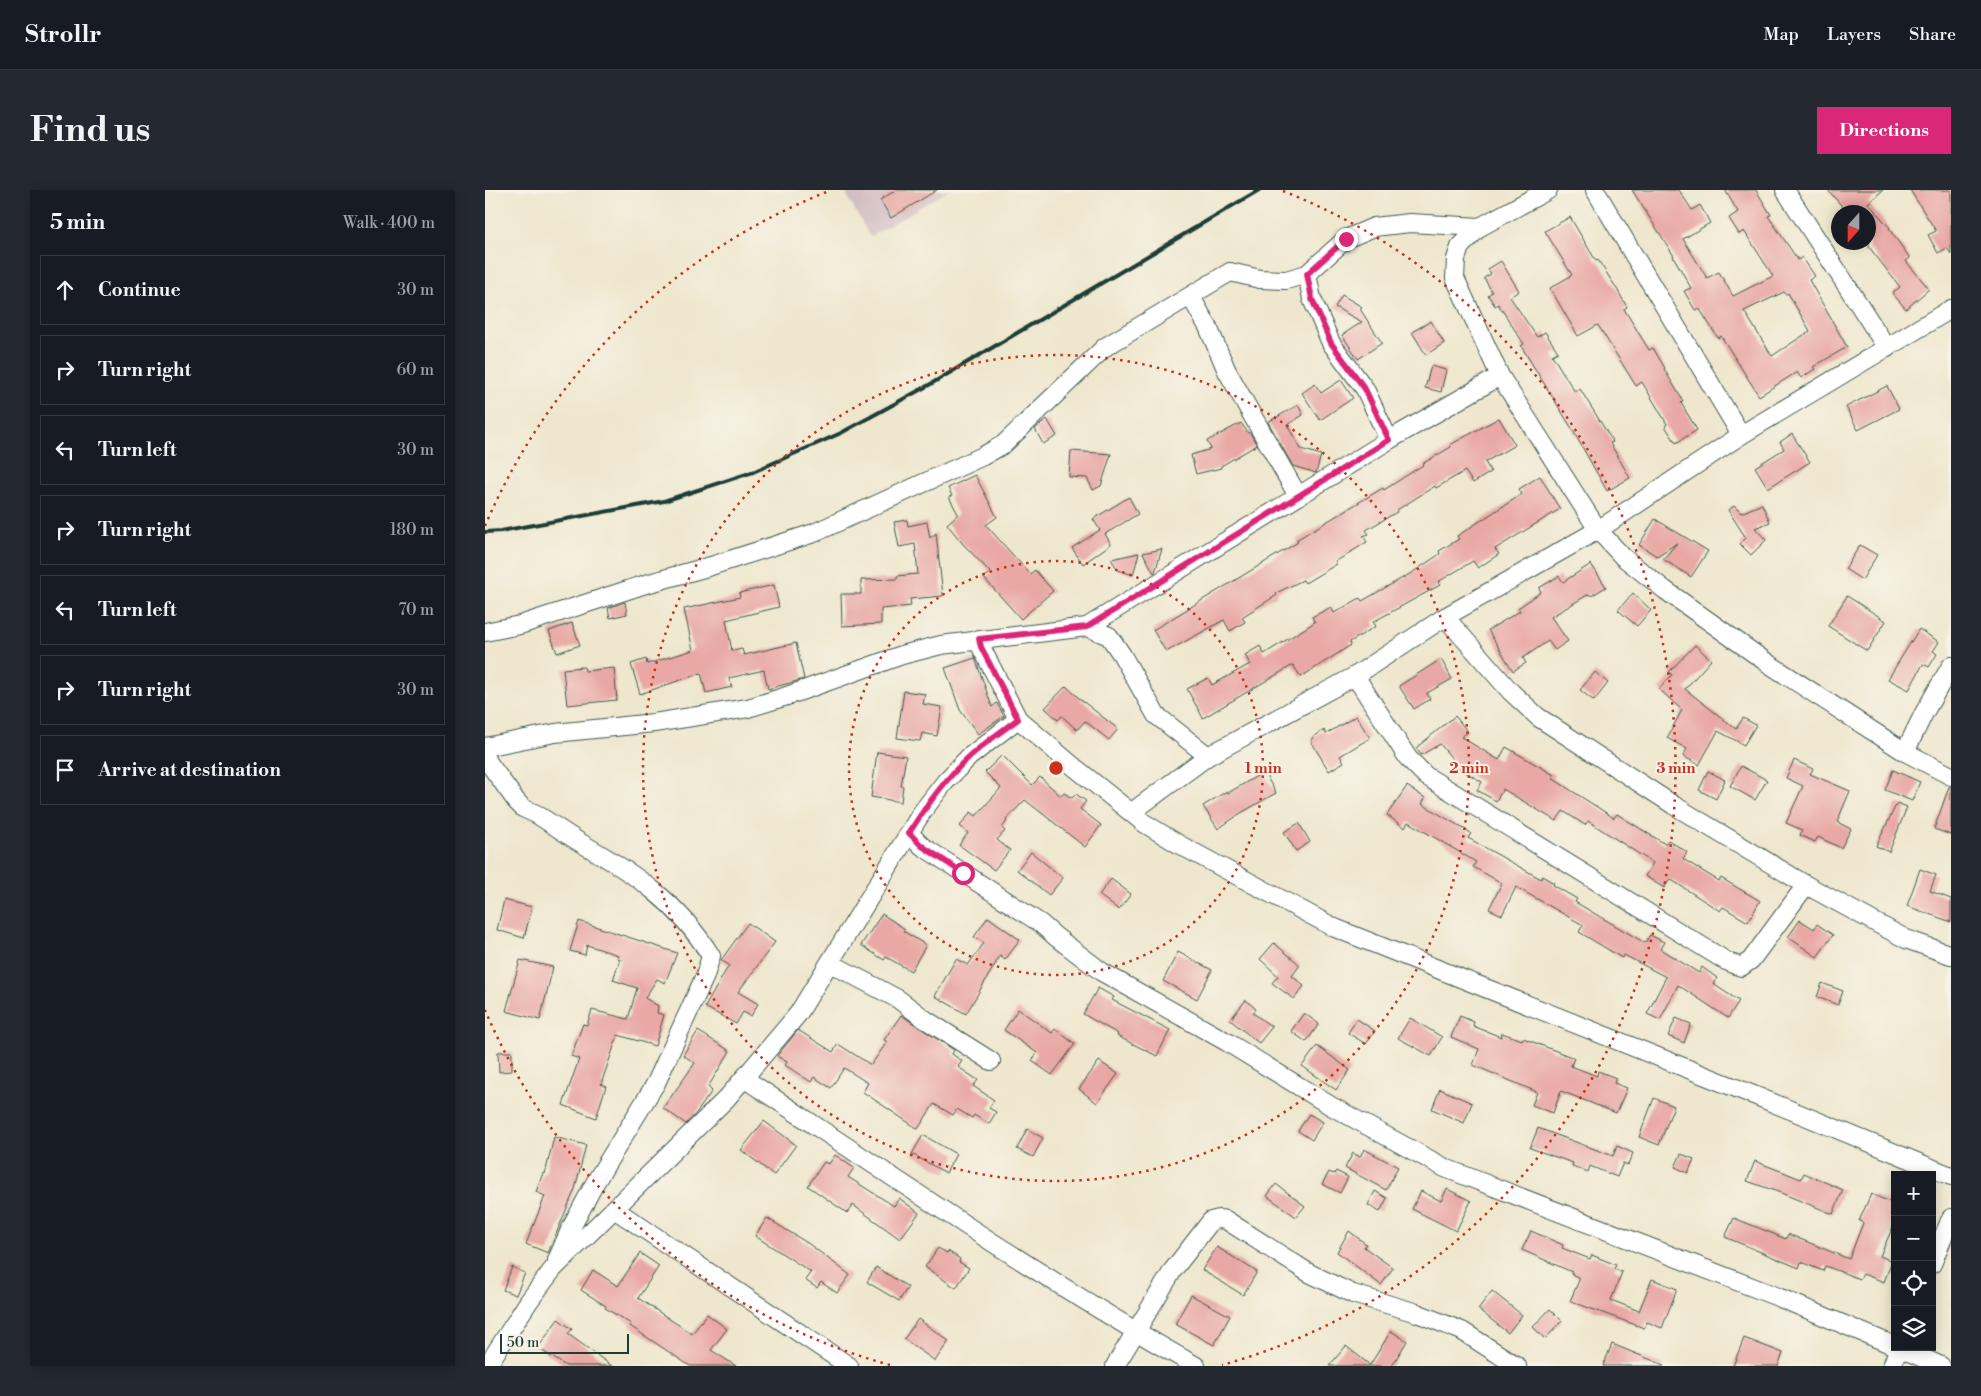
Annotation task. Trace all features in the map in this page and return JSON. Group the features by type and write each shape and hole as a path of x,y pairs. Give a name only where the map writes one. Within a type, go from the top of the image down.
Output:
{"street":[{"path":"1548,190 1480,226 1461,247 1455,259 1455,278 1500,376 1598,530 1623,557 1665,590 1769,664 1905,752 1951,776"},
{"path":"1595,190 1741,435"},
{"path":"1785,190 1887,348"},
{"path":"485,632 520,625 646,584 815,533 975,460 1003,444 1105,347 1231,272 1260,279 1286,280 1307,274 1346,239 1374,227 1410,223 1480,226"},
{"path":"1307,274 1312,299 1331,343 1365,389 1389,440"},
{"path":"1191,297 1208,327 1227,371 1298,496"},
{"path":"1131,812 1208,756 1355,676 1445,617 1598,530 1741,435 1951,308"},
{"path":"485,748 555,733 653,723 748,708 902,655 941,645 1087,627 1389,440 1500,376"},
{"path":"1445,617 1511,692 1538,716 1675,806 1806,885 1906,939 1951,955"},
{"path":"1087,627 1109,636 1156,715 1208,756"},
{"path":"979,639 981,647 1018,719 1131,812 1180,845 1335,928 1951,1176"},
{"path":"1905,752 1924,712 1951,666"},
{"path":"1355,676 1408,758 1426,776 1726,961 1741,967 1751,960 1806,885"},
{"path":"487,1366 529,1301 553,1269 745,1078 798,1014 922,812 945,782 969,757 1018,719"},
{"path":"485,758 523,808 536,814 625,869 661,896 678,913 711,956 705,976 656,1083 596,1181 570,1230 553,1269"},
{"path":"909,833 922,846 1040,923 1102,972 1227,1042 1331,1106 1445,1168 1760,1290 1891,1344"},
{"path":"830,963 898,1000 991,1062"},
{"path":"745,1078 958,1220 1134,1331 1196,1366"},
{"path":"614,1208 849,1366"},
{"path":"1933,1261 1951,1218"},
{"path":"1115,1366 1134,1331 1173,1270 1211,1221 1219,1219 1226,1220 1309,1273 1353,1294 1417,1313 1462,1331 1517,1366"},
{"path":"1892,1366 1897,1351"},
{"path":"1907,1351 1941,1366"}],"shaded area":[{"path":"844,190 949,190 870,237"}],"building":[{"path":"896,190 937,190 891,218 880,200"},
{"path":"1632,190 1679,190 1692,210 1700,205 1710,223 1683,239 1707,278 1719,272 1733,296 1773,276 1744,231 1739,234 1729,218 1738,212 1725,190 1756,190 1771,215 1768,216 1798,260 1802,257 1815,276 1809,280 1847,347 1813,367 1815,369 1801,378 1797,372 1759,396 1721,336 1718,338 1699,308 1695,310 1684,291 1691,288 1674,256","holes":["1784,292 1786,295 1788,293 1810,331 1772,356 1744,311"]},
{"path":"1828,190 1883,190 1868,203 1870,205 1841,205"},
{"path":"1910,190 1951,190 1951,254 1947,248 1938,253 1928,235 1936,231"},
{"path":"1876,212 1890,228 1910,258 1906,261 1929,289 1906,309 1892,293 1900,287 1871,250 1876,250"},
{"path":"1570,217 1596,261 1598,260 1617,289 1627,307 1624,309 1649,350 1653,348 1665,368 1683,401 1681,403 1697,430 1676,443 1642,382 1636,386 1598,325 1578,336 1550,288 1572,275 1545,231"},
{"path":"1501,261 1519,291 1510,297 1537,337 1545,332 1558,352 1552,355 1575,392 1580,389 1613,442 1610,443 1630,478 1607,491 1571,427 1521,346 1524,344 1498,304 1495,306 1488,295 1492,292 1484,278 1491,274 1488,269"},
{"path":"1342,295 1362,307 1360,309 1382,343 1358,359 1342,335 1362,322 1335,307"},
{"path":"1431,321 1444,343 1426,355 1412,332"},
{"path":"1431,366 1446,370 1441,392 1425,388"},
{"path":"1341,380 1353,398 1320,420 1302,393 1315,384 1321,393"},
{"path":"1887,386 1899,409 1858,430 1846,407"},
{"path":"1298,405 1303,415 1287,425 1301,449 1321,455 1316,473 1293,466 1268,422"},
{"path":"1499,418 1515,445 1485,462 1491,472 1473,483 1465,471 1436,488 1435,486 1366,530 1369,534 1363,536 1367,542 1335,562 1337,564 1305,583 1303,580 1276,593 1277,595 1242,617 1245,622 1230,631 1224,620 1166,652 1153,630 1298,542 1296,540 1383,488 1384,490 1451,447 1450,445"},
{"path":"1047,419 1057,436 1043,444 1035,429"},
{"path":"1241,423 1257,445 1221,466 1221,468 1196,474 1191,455 1211,449 1207,441"},
{"path":"1792,434 1810,462 1768,488 1755,467 1784,449 1780,442"},
{"path":"1071,451 1111,454 1101,486 1093,490 1087,478 1069,477"},
{"path":"975,475 997,517 986,525 1030,574 1035,570 1053,591 1021,619 983,577 991,573 962,543 947,524 958,514 949,497 952,496 948,488"},
{"path":"1540,476 1560,509 1495,549 1499,554 1478,568 1473,561 1438,582 1440,585 1373,622 1376,626 1350,642 1351,645 1301,677 1293,665 1203,718 1187,689 1208,678 1212,685 1250,664 1245,655 1260,646 1264,654 1315,622 1312,617 1331,607 1334,613 1360,598 1362,601 1413,572 1440,554 1439,551 1459,539 1457,536 1522,494 1519,489"},
{"path":"1129,497 1138,514 1105,534 1111,544 1083,564 1072,548 1100,530 1093,519"},
{"path":"1762,504 1770,522 1755,528 1766,540 1751,555 1740,544 1746,538 1728,510 1734,506 1741,513"},
{"path":"1655,519 1708,551 1691,577 1663,559 1677,543 1657,556 1639,545"},
{"path":"907,520 908,526 927,522 930,538 936,533 943,596 910,599 911,606 881,609 881,624 842,626 841,594 861,594 861,580 897,579 897,576 918,574 915,544 899,547 894,522"},
{"path":"1860,545 1877,555 1862,580 1845,569"},
{"path":"1162,549 1155,572 1154,573 1143,553"},
{"path":"1139,553 1133,575 1118,570 1111,559"},
{"path":"1591,564 1606,587 1591,596 1589,594 1551,617 1568,641 1555,650 1548,641 1523,658 1526,663 1513,671 1488,630 1520,611 1518,608 1541,592 1539,588 1559,576 1563,582"},
{"path":"774,585 779,607 726,620 732,651 742,649 744,655 796,643 804,679 768,689 764,670 729,678 732,687 706,693 701,673 640,694 631,664 646,659 647,664 693,650 684,609 740,597 739,593"},
{"path":"1633,593 1651,610 1637,626 1618,610"},
{"path":"1847,596 1886,621 1867,651 1828,626"},
{"path":"625,602 627,614 610,618 608,608"},
{"path":"572,623 580,645 557,653 549,631"},
{"path":"1919,629 1939,642 1933,651 1937,654 1929,667 1923,664 1909,690 1888,679"},
{"path":"1695,645 1711,660 1685,689 1736,729 1743,718 1756,725 1744,745 1718,731 1699,765 1683,756 1687,749 1667,738 1682,710 1659,689 1672,675 1669,672"},
{"path":"975,658 992,707 997,703 1004,716 978,734 960,710 945,668"},
{"path":"1441,659 1452,679 1427,693 1430,699 1414,709 1399,686"},
{"path":"584,667 585,671 614,668 617,700 567,705 563,669"},
{"path":"1595,672 1608,683 1594,701 1580,690"},
{"path":"1066,686 1118,729 1109,740 1085,721 1077,730 1062,716 1058,720 1045,708"},
{"path":"904,691 925,694 923,704 942,707 937,736 922,733 920,741 897,738"},
{"path":"1356,716 1370,738 1340,756 1344,762 1329,771 1312,743 1312,738 1324,730 1326,734"},
{"path":"1455,716 1468,732 1461,737 1499,760 1506,747 1554,775 1552,778 1614,818 1617,814 1665,844 1668,840 1687,852 1683,859 1719,881 1721,878 1760,901 1748,922 1723,907 1720,911 1670,879 1664,888 1645,876 1653,863 1588,821 1585,825 1563,811 1556,821 1503,789 1496,801 1477,790 1482,782 1452,764 1454,761 1440,744 1421,755 1416,748"},
{"path":"877,752 906,756 901,786 903,786 901,802 871,797"},
{"path":"1002,755 1032,785 1040,777 1061,796 1064,793 1072,798 1076,794 1086,801 1080,809 1101,825 1085,847 1025,800 1006,820 1002,828 1005,831 997,840 1010,850 994,870 959,845 968,833 960,826 971,812 976,816 1001,788 985,772"},
{"path":"1794,760 1813,769 1810,774 1850,791 1837,822 1851,829 1841,848 1818,837 1815,842 1800,835 1802,830 1786,823 1803,786 1786,778"},
{"path":"1741,766 1767,780 1755,800 1730,786"},
{"path":"1893,770 1920,782 1912,801 1885,790"},
{"path":"1708,771 1725,780 1716,799 1699,790"},
{"path":"1264,772 1276,793 1218,829 1203,806"},
{"path":"1407,786 1425,798 1422,804 1471,833 1468,838 1541,879 1542,876 1554,883 1553,885 1577,899 1575,902 1645,943 1650,935 1664,942 1660,949 1699,973 1702,967 1717,978 1713,984 1739,1001 1728,1018 1678,985 1660,1020 1647,1014 1666,977 1624,955 1622,958 1579,932 1583,925 1516,887 1502,915 1489,909 1502,883 1473,867 1476,862 1439,840 1408,822 1405,828 1387,815"},
{"path":"1949,787 1951,787 1951,835 1934,829"},
{"path":"1897,803 1907,807 1889,852 1876,846"},
{"path":"1299,823 1310,842 1296,851 1284,832"},
{"path":"1031,852 1063,878 1049,895 1017,870"},
{"path":"1920,869 1936,875 1930,891 1951,899 1951,922 1907,906"},
{"path":"1111,879 1131,894 1119,910 1099,895"},
{"path":"504,900 532,907 524,938 497,930"},
{"path":"882,914 905,929 903,931 926,945 911,971 886,957 884,960 861,945"},
{"path":"988,917 1020,940 1005,960 1000,956 966,1014 935,996 956,959 968,965 984,943 974,937"},
{"path":"1800,920 1814,929 1817,924 1833,935 1817,957 1788,937"},
{"path":"579,921 677,953 665,983 657,979 645,998 658,1006 657,1013 664,1015 655,1046 618,1035 601,1084 606,1086 596,1118 563,1105 579,1059 571,1056 583,1024 587,1025 592,1010 628,1019 637,988 613,980 620,959 617,958 618,955 587,945 585,955 570,951"},
{"path":"748,923 775,942 738,992 758,1004 751,1016 743,1012 736,1024 705,1007 729,965 721,960"},
{"path":"1274,943 1300,965 1292,976 1304,986 1294,999 1272,983 1278,976 1260,959"},
{"path":"1178,952 1212,970 1197,999 1163,981"},
{"path":"520,960 553,967 540,1020 506,1011"},
{"path":"1822,983 1843,991 1838,1005 1817,997"},
{"path":"1098,988 1114,997 1112,1000 1170,1030 1157,1056 1117,1036 1118,1034 1083,1014"},
{"path":"1246,1000 1256,1009 1253,1013 1272,1027 1259,1043 1230,1020"},
{"path":"1018,1009 1052,1033 1055,1029 1075,1044 1052,1075 1032,1061 1037,1053 1004,1030"},
{"path":"1304,1013 1319,1024 1306,1042 1291,1031"},
{"path":"901,1015 954,1050 952,1054 962,1061 958,1067 978,1080 973,1086 994,1100 989,1108 996,1112 989,1124 974,1115 972,1118 957,1109 953,1115 934,1104 918,1129 863,1092 868,1083 844,1068 831,1088 814,1077 811,1082 785,1065 787,1062 777,1056 798,1030 833,1052 838,1044 871,1065 887,1042 884,1040"},
{"path":"1460,1016 1474,1022 1473,1026 1501,1037 1502,1033 1522,1040 1523,1038 1574,1058 1571,1066 1597,1076 1598,1071 1616,1078 1614,1083 1627,1088 1616,1113 1561,1091 1553,1113 1532,1105 1537,1092 1473,1065 1479,1049 1451,1037"},
{"path":"1410,1018 1442,1037 1431,1056 1398,1038"},
{"path":"1676,1018 1691,1024 1684,1043 1668,1036"},
{"path":"1357,1019 1375,1031 1366,1044 1348,1033"},
{"path":"698,1031 730,1051 708,1087 712,1091 686,1124 663,1108 695,1063 683,1055"},
{"path":"1317,1046 1350,1070 1336,1090 1302,1066"},
{"path":"498,1052 512,1052 512,1071 499,1072"},
{"path":"1099,1061 1118,1074 1097,1103 1079,1089"},
{"path":"1440,1089 1472,1103 1464,1123 1432,1109"},
{"path":"1654,1098 1674,1106 1659,1145 1639,1137"},
{"path":"1309,1114 1323,1122 1312,1140 1298,1131"},
{"path":"764,1121 796,1145 774,1175 741,1150"},
{"path":"1538,1128 1613,1156 1617,1146 1633,1153 1628,1165 1623,1163 1617,1177 1590,1166 1588,1172 1572,1166 1573,1163 1530,1148"},
{"path":"1027,1129 1043,1138 1033,1157 1017,1149"},
{"path":"923,1135 956,1154 946,1173 912,1154"},
{"path":"554,1137 586,1145 575,1189 548,1253 526,1244 545,1196 536,1192 543,1173 545,1174"},
{"path":"1364,1149 1398,1167 1386,1190 1345,1168 1353,1153 1360,1157"},
{"path":"1681,1154 1694,1159 1688,1173 1675,1167"},
{"path":"835,1155 854,1168 848,1177 894,1206 899,1198 919,1213 900,1239 853,1205 847,1213 808,1186 824,1162 829,1164"},
{"path":"1755,1161 1801,1179 1804,1173 1843,1190 1833,1214 1747,1181"},
{"path":"1336,1171 1348,1177 1340,1193 1322,1184 1329,1172 1334,1174"},
{"path":"1276,1184 1305,1206 1296,1217 1267,1196"},
{"path":"1447,1189 1471,1201 1456,1231 1412,1209 1421,1191 1441,1201"},
{"path":"1375,1191 1387,1198 1380,1212 1368,1205"},
{"path":"1871,1194 1891,1202 1891,1231 1880,1256 1891,1261 1884,1282 1863,1274 1860,1279 1825,1266 1823,1271 1801,1262 1799,1268 1725,1237 1734,1218 1786,1239 1788,1234 1849,1259 1863,1223 1859,1221"},
{"path":"767,1218 809,1244 850,1275 837,1293 821,1282 817,1288 805,1280 811,1272 755,1236"},
{"path":"1349,1231 1366,1244 1364,1247 1393,1268 1381,1285 1337,1252"},
{"path":"1531,1231 1563,1245 1562,1248 1590,1259 1592,1255 1616,1265 1614,1269 1622,1272 1611,1300 1639,1311 1652,1279 1677,1289 1662,1328 1647,1322 1644,1328 1570,1301 1580,1278 1571,1274 1572,1272 1522,1250"},
{"path":"1217,1247 1257,1272 1243,1295 1202,1270"},
{"path":"938,1248 947,1253 948,1251 960,1259 959,1262 969,1268 956,1288 925,1267"},
{"path":"640,1253 659,1266 638,1298 692,1334 707,1314 727,1329 711,1350 736,1366 690,1366 630,1326 631,1324 581,1290 593,1270 618,1286"},
{"path":"512,1267 525,1273 516,1295 503,1290"},
{"path":"876,1267 908,1287 899,1301 867,1282"},
{"path":"1492,1291 1522,1315 1508,1333 1478,1309"},
{"path":"1191,1295 1230,1316 1214,1345 1175,1324"},
{"path":"1550,1309 1562,1321 1545,1339 1533,1327"},
{"path":"558,1319 572,1329 568,1334 612,1366 566,1366 538,1348"},
{"path":"918,1319 949,1341 935,1361 904,1339"},
{"path":"1391,1331 1407,1341 1392,1366 1329,1366 1346,1346 1370,1365"},
{"path":"1744,1338 1783,1353 1778,1366 1733,1366"},
{"path":"1612,1344 1664,1365 1664,1366 1603,1366"}],"railway":[{"path":"485,532 501,531 664,501 753,472 841,433 929,385 1259,190"}],"route":[{"path":"963,873 922,846 909,833 945,782 969,757 1018,719 981,647 979,639 1059,632 1087,627 1389,440 1365,389 1331,343 1312,299 1309,287 1307,274 1346,239"}]}
